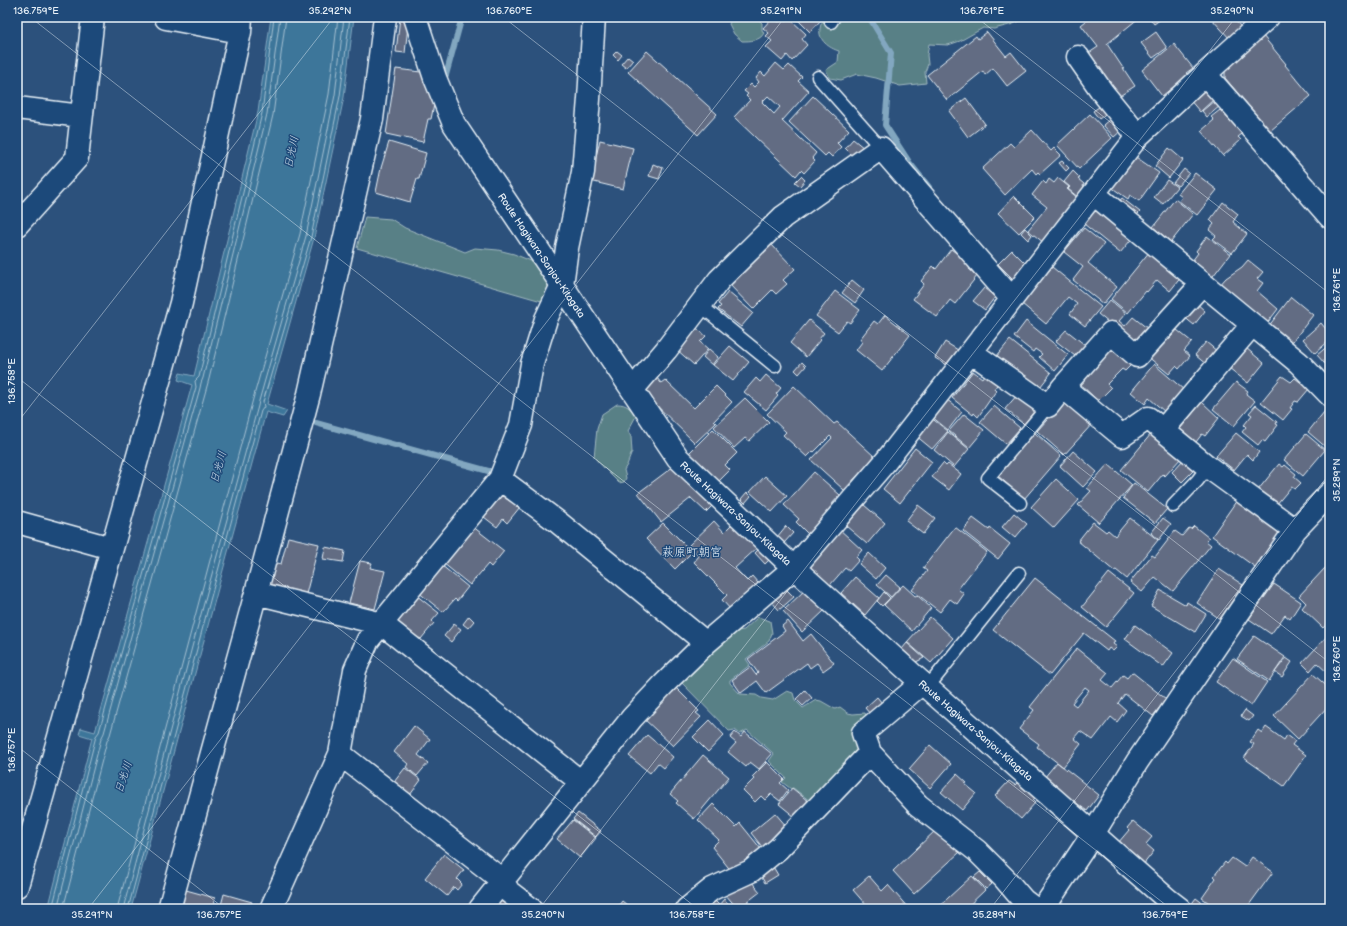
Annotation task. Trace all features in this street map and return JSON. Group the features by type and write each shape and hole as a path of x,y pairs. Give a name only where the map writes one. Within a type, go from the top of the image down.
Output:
{"street":[{"path":"17,225 77,158 93,17"},
{"path":"169,909 309,394 371,127 385,17"},
{"name":"Route Hagiwara-Sanjou-Kitagata","path":"415,17 435,78 454,124 678,458 794,568 924,685 1180,909"},
{"path":"271,909 340,754 355,670 368,640 500,479 521,426 532,364 546,320 562,285 567,248 583,172 594,17"},
{"path":"480,909 632,718 706,643 794,568 886,461 1138,136 1268,17"},
{"path":"17,886 181,303 241,24 166,18"},
{"path":"1078,57 1103,93 1138,136"},
{"path":"1205,74 1330,217"},
{"path":"17,108 81,116"},
{"path":"633,389 666,350 719,280 783,217 880,148 1012,299"},
{"path":"1094,194 1299,363 1330,395"},
{"path":"971,352 1048,406 1111,333 1137,356 1202,284"},
{"path":"1163,430 1252,325"},
{"path":"1063,387 1122,436 1148,418 1208,467 1295,530"},
{"path":"500,479 559,523 706,643"},
{"path":"1043,909 1093,834 1142,756 1295,530 1330,493"},
{"path":"17,522 111,548"},
{"path":"256,593 382,624 581,782"},
{"path":"924,685 863,733 870,753 918,805 977,851 1005,879 1023,900 1035,909"},
{"path":"687,909 712,889 751,871 778,849 870,753"},
{"path":"340,754 502,880 509,892 531,909"}],"lane":[{"path":"818,77 880,148"},
{"path":"700,306 775,366"},
{"path":"1020,502 988,478 1048,406"},
{"path":"1173,506 1208,467"},
{"path":"924,685 1019,573"}],"green space":[{"path":"732,17 756,17 762,23 762,30 764,33 760,38 751,41 742,41 734,34 729,24"},
{"path":"825,17 1024,17 1022,20 1013,24 994,29 983,28 960,41 948,45 929,44 927,55 928,64 925,72 926,83 900,86 876,78 857,74 841,80 830,78 826,70 838,62 839,51 828,46 822,40 820,27"},
{"path":"365,217 391,219 405,228 465,252 475,248 498,250 514,254 531,261 549,283 545,302 357,248"},
{"path":"617,404 628,407 636,416 628,431 631,437 632,452 624,470 626,478 624,482 619,483 594,457 597,429 602,414"},
{"path":"758,617 770,621 772,633 769,641 746,659 750,665 730,680 730,683 740,694 756,695 761,698 773,700 787,691 793,693 795,700 803,708 816,700 821,701 835,709 840,707 848,713 865,713 868,722 863,753 810,801 793,788 791,789 782,782 786,778 769,761 774,754 747,730 740,734 735,730 729,731 681,682 731,632 744,630"}],"water":[{"name":"日光川","path":"271,17 354,17 344,97 314,238 267,404 287,411 283,417 266,412 131,909 48,909 92,738 79,734 81,728 95,732 192,385 178,380 180,373 194,376 258,112"}],"building":[{"path":"400,17 409,17 405,53 396,52"},
{"path":"773,17 779,22 782,19 785,22 789,18 806,34 802,39 807,45 792,61 787,55 782,61 766,47 772,41 766,36 769,33 763,28"},
{"path":"800,17 818,17 821,20 810,32 798,20"},
{"path":"1091,17 1140,17 1107,44 1135,86 1115,99 1086,55 1098,47 1081,25"},
{"path":"1149,17 1160,17 1161,19 1154,24"},
{"path":"1232,17 1242,28 1230,39 1211,18"},
{"path":"987,32 1006,56 1011,52 1026,71 1007,86 993,68 985,75 983,71 947,100 927,75 976,36 978,39"},
{"path":"1156,32 1167,48 1153,58 1141,43"},
{"path":"1263,36 1311,96 1270,131 1225,78 1225,69"},
{"path":"1174,44 1193,68 1186,73 1188,75 1162,96 1142,70"},
{"path":"617,51 622,55 618,60 613,55"},
{"path":"647,51 717,114 698,135 628,72"},
{"path":"628,56 633,60 626,68 621,64"},
{"path":"776,63 784,70 789,65 802,77 798,81 809,91 782,121 816,153 812,158 815,161 804,173 801,170 796,176 734,117 750,100 746,96 748,94 744,91 751,84 754,87 759,82 756,78 761,72 765,76","holes":["768,96 780,107 774,114 762,102"]},
{"path":"396,69 429,73 436,95 431,119 428,119 423,142 386,134"},
{"path":"1203,87 1214,99 1200,112 1189,99"},
{"path":"813,96 849,130 837,143 841,147 832,157 828,153 825,156 789,122"},
{"path":"966,98 985,124 968,137 949,111"},
{"path":"1215,100 1220,106 1207,117 1202,111"},
{"path":"1102,105 1108,112 1099,119 1093,111"},
{"path":"1220,110 1242,134 1238,137 1241,140 1223,156 1201,131 1214,120 1211,117"},
{"path":"1090,114 1112,138 1079,169 1057,145"},
{"path":"1111,118 1122,130 1114,137 1103,125"},
{"path":"1032,130 1051,151 1054,148 1061,155 1040,174 1038,172 1036,174 1032,169 1005,195 982,169 1010,143 1014,147"},
{"path":"853,139 864,148 855,158 845,148"},
{"path":"600,140 633,148 623,189 590,181"},
{"path":"389,142 426,153 419,179 417,179 410,202 376,192 381,168"},
{"path":"1169,148 1183,160 1169,178 1155,166"},
{"path":"1133,155 1159,173 1139,201 1130,195 1128,199 1111,187"},
{"path":"1062,161 1069,168 1066,171 1059,163"},
{"path":"653,164 663,168 659,179 649,176"},
{"path":"1184,169 1189,173 1178,186 1173,183"},
{"path":"1073,171 1080,178 1078,179 1084,184 1083,186 1087,189 1079,198 1068,189 1070,187 1064,182"},
{"path":"1195,173 1217,190 1197,215 1179,201 1182,197 1178,194"},
{"path":"801,176 805,180 800,186 795,182"},
{"path":"1058,178 1069,187 1067,189 1079,199 1044,243 1028,230 1047,207 1032,195 1043,181 1046,184 1049,179 1054,183"},
{"path":"1167,180 1177,187 1163,204 1154,197"},
{"path":"1014,196 1035,217 1019,233 998,213"},
{"path":"1122,198 1140,212 1134,218 1117,204"},
{"path":"1175,199 1193,214 1171,242 1153,227"},
{"path":"1223,202 1238,214 1233,222 1247,234 1232,253 1213,239 1216,236 1209,230 1214,224 1210,220"},
{"path":"1099,206 1135,235 1120,253 1084,224"},
{"path":"1025,228 1032,235 1028,240 1021,233"},
{"path":"1084,228 1104,244 1088,263 1117,287 1103,304 1073,280 1083,267 1064,252"},
{"path":"1207,236 1230,254 1210,280 1194,267 1196,264 1192,261 1198,253 1196,251"},
{"path":"769,242 795,269 783,280 787,284 776,294 772,290 753,309 727,282"},
{"path":"951,249 972,265 969,269 977,276 955,304 950,300 937,317 913,299 924,284 921,281 933,266 936,269"},
{"path":"1012,250 1027,265 1013,279 998,264"},
{"path":"1150,251 1182,276 1170,291 1157,280 1128,313 1111,299"},
{"path":"1248,260 1263,272 1257,279 1263,283 1257,291 1278,309 1265,326 1218,287 1226,278 1242,267"},
{"path":"1052,267 1101,307 1085,326 1070,314 1077,304 1068,297 1046,324 1022,304"},
{"path":"852,280 864,290 855,303 842,293"},
{"path":"984,288 995,297 985,310 973,301"},
{"path":"835,291 860,310 850,323 847,321 838,332 816,316"},
{"path":"728,292 753,313 741,327 718,309 721,306 718,304"},
{"path":"1291,297 1313,315 1290,345 1268,327"},
{"path":"1110,300 1126,313 1119,321 1125,326 1133,317 1152,332 1139,348 1098,314"},
{"path":"1195,302 1205,311 1194,325 1183,316"},
{"path":"885,315 910,335 882,371 856,350 862,342 860,339 874,321 878,324"},
{"path":"809,320 824,333 806,357 790,343"},
{"path":"1026,321 1068,355 1055,371 1039,357 1042,354 1035,349 1033,352 1014,337"},
{"path":"1321,323 1330,334 1330,340 1315,353 1303,339"},
{"path":"694,326 706,336 700,342 708,349 694,365 675,348"},
{"path":"1066,330 1089,348 1080,360 1056,341"},
{"path":"1177,330 1192,342 1184,351 1190,356 1179,369 1176,366 1169,374 1147,356 1165,335 1170,338"},
{"path":"1010,340 1051,373 1037,391 996,357"},
{"path":"945,342 958,350 949,366 935,358"},
{"path":"1206,342 1218,352 1207,365 1195,355"},
{"path":"1111,343 1133,363 1125,371 1122,369 1107,384 1111,388 1098,401 1076,380"},
{"path":"1330,344 1330,360 1325,364 1317,355"},
{"path":"730,346 749,362 733,381 713,365"},
{"path":"1246,348 1264,363 1248,383 1229,368"},
{"path":"709,349 718,357 712,365 703,357"},
{"path":"802,362 806,366 799,374 795,370"},
{"path":"1154,364 1184,390 1165,412 1149,398 1145,404 1131,392"},
{"path":"973,371 982,378 987,371 1000,381 994,389 996,391 978,417 974,413 973,415 952,398"},
{"path":"766,375 781,388 776,394 778,396 766,410 744,392 756,378 760,382"},
{"path":"1282,376 1291,382 1295,378 1309,389 1298,402 1295,401 1290,408 1292,409 1283,420 1261,402"},
{"path":"657,378 661,383 665,380 694,408 716,386 732,402 714,421 716,423 695,443 648,397 649,395 645,391"},
{"path":"1236,382 1248,391 1246,394 1255,401 1234,426 1213,409"},
{"path":"794,386 834,424 837,422 875,457 844,490 811,460 832,438 830,436 807,457 783,435 786,432 767,414"},
{"path":"1018,394 1036,409 1024,424 1005,409"},
{"path":"745,398 769,422 749,441 745,438 734,448 714,427"},
{"path":"945,398 962,412 948,430 931,416"},
{"path":"1066,399 1093,423 1064,455 1037,431"},
{"path":"1202,402 1219,418 1205,436 1202,434 1196,442 1180,429"},
{"path":"1256,405 1277,422 1276,424 1278,425 1265,442 1262,440 1258,445 1242,432 1246,427 1244,425 1252,415 1249,413"},
{"path":"994,406 1020,428 1006,444 980,422"},
{"path":"1328,407 1330,409 1330,447 1328,449 1308,432"},
{"path":"964,414 984,430 969,448 949,431"},
{"path":"930,417 948,431 932,449 915,435"},
{"path":"713,429 737,453 725,465 730,470 717,483 688,454"},
{"path":"948,432 969,449 954,467 934,450"},
{"path":"1035,433 1061,456 1024,499 997,475"},
{"path":"1236,433 1259,452 1253,460 1247,454 1234,470 1216,456"},
{"path":"1151,434 1181,458 1165,476 1163,474 1148,492 1121,470"},
{"path":"1306,434 1325,450 1303,476 1284,460"},
{"path":"915,448 932,462 900,503 883,489"},
{"path":"1073,451 1097,472 1083,487 1060,466"},
{"path":"1184,459 1195,469 1182,482 1172,472"},
{"path":"943,463 946,466 948,464 961,474 949,490 932,477"},
{"path":"1108,464 1132,485 1099,523 1078,505 1091,491 1087,488"},
{"path":"1279,464 1283,467 1285,465 1296,474 1294,477 1301,483 1295,489 1291,487 1276,505 1258,490"},
{"path":"674,466 714,504 706,512 691,498 661,522 638,493"},
{"path":"814,472 840,495 831,505 833,507 808,534 796,522 799,519 784,505"},
{"path":"765,476 787,496 772,512 750,492"},
{"path":"1056,479 1079,500 1054,528 1031,507"},
{"path":"1134,483 1167,509 1155,523 1123,498"},
{"path":"747,492 751,496 745,503 741,499"},
{"path":"501,495 511,502 512,500 520,507 507,523 503,519 497,527 484,517"},
{"path":"1237,500 1281,531 1255,567 1212,536"},
{"path":"864,505 885,523 867,544 846,526"},
{"path":"918,505 935,518 923,534 906,521"},
{"path":"1014,513 1027,524 1015,538 1002,527"},
{"path":"973,518 989,530 990,528 1010,544 998,559 963,531"},
{"path":"1130,518 1158,540 1127,579 1116,570 1114,571 1078,541 1093,522 1106,532 1108,530 1115,536"},
{"path":"1163,518 1171,524 1159,540 1151,533"},
{"path":"714,521 724,532 734,522 758,547 735,568 747,581 752,576 758,583 731,610 722,600 727,595 694,562 699,556 689,545"},
{"path":"663,523 692,552 675,569 646,539"},
{"path":"472,526 504,551 491,567 488,564 470,585 443,563"},
{"path":"786,526 793,533 784,543 777,537"},
{"path":"1194,526 1209,538 1206,541 1211,545 1173,591 1155,577 1142,592 1130,582 1152,555 1155,557 1175,531 1182,536 1189,528 1191,529"},
{"path":"955,527 987,552 958,589 964,594 957,604 950,599 940,612 912,590 927,571 923,568"},
{"path":"838,528 862,550 856,557 859,560 849,571 845,568 830,585 807,564"},
{"path":"288,537 319,544 305,598 267,589 274,562 281,564"},
{"path":"325,547 345,551 343,562 323,559"},
{"path":"761,547 772,557 765,564 755,553"},
{"path":"869,553 885,568 876,579 859,564"},
{"path":"360,561 372,563 370,568 385,571 375,609 349,603"},
{"path":"441,565 468,587 457,601 455,599 443,612 418,592"},
{"path":"1325,568 1330,572 1330,625 1328,623 1323,628 1302,608 1306,603 1299,596"},
{"path":"1219,569 1243,585 1220,619 1197,603"},
{"path":"1109,573 1134,593 1106,627 1082,607"},
{"path":"886,575 900,587 891,597 877,585"},
{"path":"855,577 879,598 865,615 841,593"},
{"path":"1035,578 1115,641 1113,644 1117,647 1113,651 1109,648 1107,651 1084,633 1050,675 993,630"},
{"path":"1274,584 1301,602 1290,619 1285,615 1271,634 1249,619"},
{"path":"903,585 931,608 912,631 884,605"},
{"path":"807,588 826,609 802,632 783,611"},
{"path":"786,589 794,597 779,610 772,602"},
{"path":"1160,590 1186,605 1187,602 1206,614 1195,632 1151,606"},
{"path":"884,592 890,598 882,606 877,601"},
{"path":"416,595 439,613 432,621 434,623 421,639 419,638 417,641 394,622"},
{"path":"469,616 474,621 468,628 463,624"},
{"path":"930,617 953,638 931,663 907,642"},
{"path":"788,621 803,641 811,634 834,663 823,671 817,663 810,668 807,663 766,693 757,681 741,693 732,680 750,667 756,675 758,673 748,659 785,631 782,626"},
{"path":"454,624 461,629 451,642 444,636"},
{"path":"1135,625 1173,653 1163,667 1125,639"},
{"path":"1330,633 1330,675 1317,663 1310,671 1302,663"},
{"path":"1254,636 1285,657 1269,681 1237,659"},
{"path":"907,643 924,658 916,662 902,649"},
{"path":"1077,648 1108,673 1102,680 1112,688 1123,675 1127,678 1132,672 1166,699 1153,716 1125,694 1118,703 1126,710 1117,722 1111,717 1093,740 1080,731 1074,738 1081,744 1063,767 1037,747 1039,744 1019,729 1034,710 1030,707","holes":["1085,687 1089,690 1076,706 1072,703"]},
{"path":"1233,658 1267,682 1251,706 1216,682"},
{"path":"1286,658 1292,662 1282,677 1275,672"},
{"path":"1313,674 1330,689 1330,704 1298,739 1274,716"},
{"path":"674,686 699,711 696,713 701,717 673,746 643,718"},
{"path":"805,690 812,698 803,706 796,699"},
{"path":"877,697 882,703 870,714 865,708"},
{"path":"1245,710 1253,716 1249,721 1241,716"},
{"path":"710,720 724,735 708,752 693,737"},
{"path":"414,726 430,739 418,755 428,763 417,776 406,767 408,764 394,752"},
{"path":"1266,727 1284,740 1287,735 1295,741 1292,745 1306,755 1284,786 1244,758 1254,744 1250,742 1258,730 1262,733"},
{"path":"735,732 741,737 745,732 772,754 759,769 750,762 746,767 728,752 736,743 730,738"},
{"path":"647,735 673,757 664,768 658,763 650,773 629,756"},
{"path":"930,745 951,764 930,788 909,769"},
{"path":"703,755 729,777 694,819 676,803 678,801 670,794"},
{"path":"767,762 784,779 780,783 788,790 780,801 771,794 765,800 761,796 755,802 743,790 754,779 752,777"},
{"path":"1057,762 1099,795 1087,811 1044,778"},
{"path":"405,768 421,780 410,795 394,782"},
{"path":"957,774 967,783 965,784 976,793 962,810 941,792"},
{"path":"1009,781 1015,785 1018,782 1036,797 1033,801 1035,803 1021,819 995,796"},
{"path":"792,788 808,801 795,817 779,804"},
{"path":"713,804 736,827 740,823 761,849 732,872 712,847 719,840 698,820"},
{"path":"578,813 601,831 596,837 573,819"},
{"path":"775,813 787,827 763,848 751,833"},
{"path":"573,820 596,838 580,858 557,839"},
{"path":"1133,821 1152,837 1146,844 1154,851 1143,865 1118,843 1129,830 1127,828"},
{"path":"938,828 960,852 914,894 893,871"},
{"path":"444,854 464,870 457,879 462,884 457,890 454,887 447,896 425,878"},
{"path":"1252,857 1273,872 1246,909 1225,909 1221,906 1218,909 1202,898 1216,878 1214,876 1225,862 1227,864 1232,858 1245,867"},
{"path":"772,865 778,875 765,883 759,873"},
{"path":"980,872 992,884 986,889 974,877"},
{"path":"747,876 760,892 738,909 725,894"},
{"path":"869,876 882,891 888,885 909,909 862,909 866,905 853,890"},
{"path":"972,876 985,890 965,909 936,909"},
{"path":"186,890 215,898 214,903 218,904 217,909 180,909"},
{"path":"224,894 252,902 250,909 220,909"},
{"path":"712,898 719,905 724,899 733,909 700,909"},
{"path":"1196,898 1210,909 1193,909 1190,906"},
{"path":"502,899 515,909 494,909"},
{"path":"622,901 632,909 616,909"}],"waterway":[{"path":"446,75 462,17"},
{"path":"869,17 891,53 885,125 909,162 929,187"},
{"path":"316,423 492,472 495,467"}],"district":[{"name":"萩原町朝宮","path":"692,552"}]}
